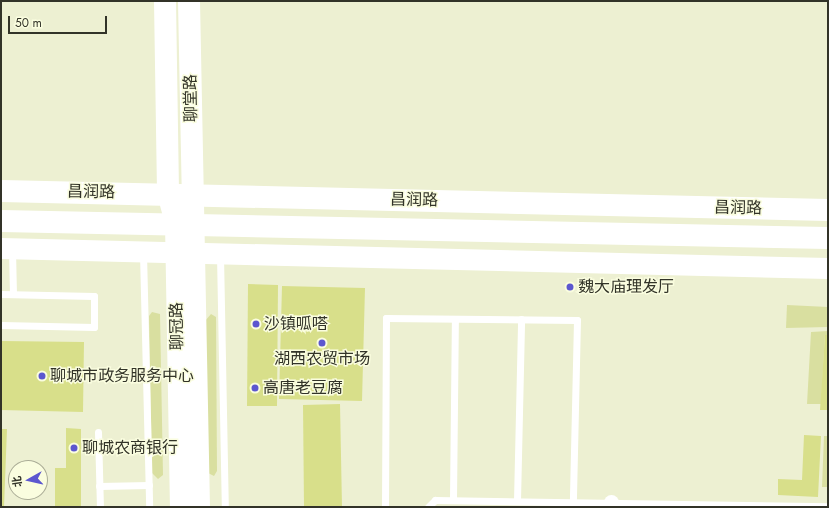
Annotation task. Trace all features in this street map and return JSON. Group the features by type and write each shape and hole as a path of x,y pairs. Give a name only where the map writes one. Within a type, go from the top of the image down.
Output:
{"main road":[{"name":"聊冠路","path":"165,1 168,193 185,224 181,507"},
{"name":"聊堂路","path":"185,224 193,195 189,1"},
{"name":"昌润路","path":"1,191 168,193 193,195 828,210"},
{"name":"昌润路","path":"1,221 828,238"},
{"path":"184,251 199,507"}],"street":[{"path":"7,248 184,251 828,268"}],"lane":[{"path":"7,248 13,294"},
{"path":"143,251 149,507"},
{"path":"220,252 225,507"},
{"path":"1,294 94,296 94,327 1,325"},
{"path":"384,507 386,318 577,320 573,502"},
{"path":"453,500 455,319"},
{"path":"517,501 522,320"},
{"path":"98,432 100,507"},
{"path":"99,486 149,485"},
{"path":"428,507 435,500 453,500 478,504 517,501 540,504 573,502 611,505 828,506"}],"green space":[{"path":"787,305 828,307 828,327 786,328"},
{"path":"152,312 160,314 163,475 158,479 152,473 149,316"},
{"path":"211,314 216,317 217,471 214,476 208,473 205,321"},
{"path":"828,331 828,335 825,335 821,404 807,404 811,332"},
{"path":"824,436 828,436 828,487 822,487"}],"building":[{"path":"248,284 278,285 277,406 247,406"},
{"name":"湖西农贸市场","path":"282,286 365,288 362,401 279,399"},
{"path":"825,335 828,335 828,410 820,410"},
{"name":"聊城市政务服务中心","path":"1,341 84,342 83,412 1,410"},
{"path":"340,404 342,507 304,507 303,405"},
{"name":"聊城农商银行","path":"66,428 81,429 81,507 55,507 55,468 66,468"},
{"path":"1,429 7,429 4,507 1,507"},
{"path":"804,435 821,436 818,497 778,495 778,479 802,480"}],"place":[{"name":"魏大庙理发厅","path":"570,287"},
{"name":"沙镇呱嗒","path":"256,324"},
{"name":"湖西农贸市场","path":"322,343"},
{"name":"聊城市政务服务中心","path":"42,376"},
{"name":"高唐老豆腐","path":"255,388"},
{"name":"聊城农商银行","path":"74,448"}]}
